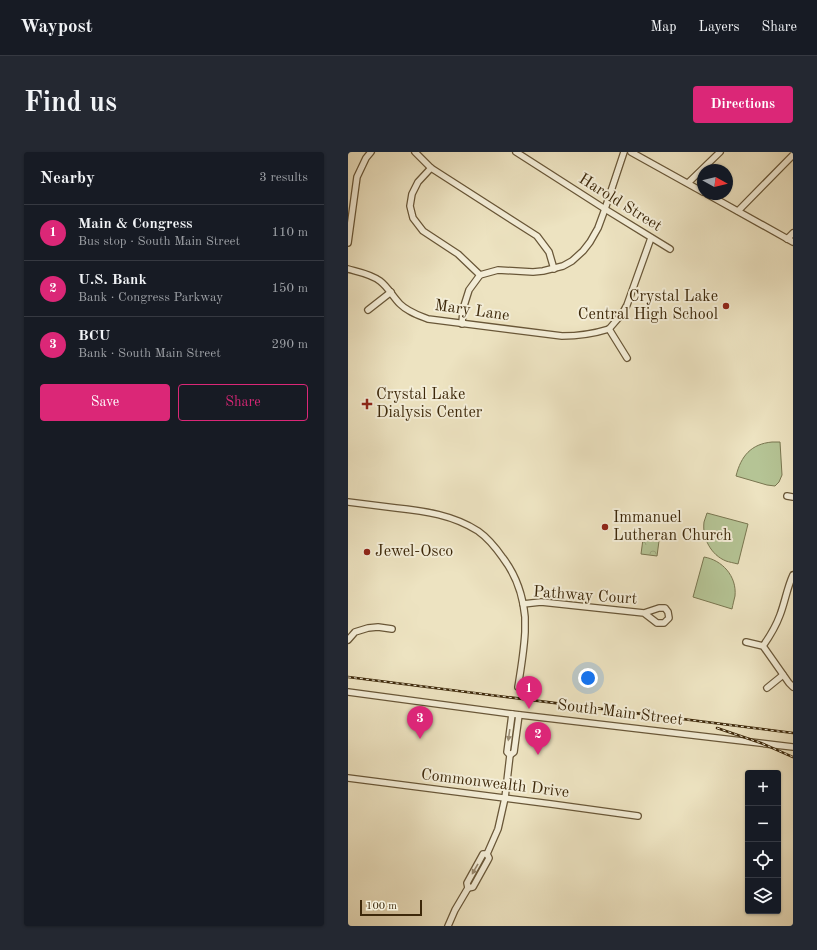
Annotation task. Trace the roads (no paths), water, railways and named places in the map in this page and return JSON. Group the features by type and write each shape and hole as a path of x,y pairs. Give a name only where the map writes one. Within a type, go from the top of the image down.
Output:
{"street":[{"path":"348,243 357,177 366,158 371,152"},
{"path":"415,152 431,168 537,236 548,252 554,269"},
{"name":"Harold Street","path":"516,152 670,249"},
{"path":"462,324 463,309 469,290 480,275 498,270 543,272 563,266 572,261 583,251 598,228 624,152"},
{"path":"630,152 697,188"},
{"path":"688,183 720,152"},
{"path":"738,211 793,156"},
{"path":"431,168 418,182 412,194 410,206 413,218 423,232 458,254 480,275"},
{"path":"718,200 793,242"},
{"path":"787,239 793,233"},
{"path":"627,358 609,329 622,314 627,305 651,238"},
{"name":"Mary Lane","path":"348,269 373,276 381,282 400,304 410,312 428,319 562,336 585,335 609,329"},
{"path":"368,310 391,292"},
{"path":"348,502 405,509 448,517 463,523 478,532 491,543 510,568 517,583 523,604 525,618 524,644 518,687"},
{"path":"763,646 775,626 793,575"},
{"name":"Pathway Court","path":"523,604 541,602 644,613"},
{"path":"348,640 355,632 368,628 378,627 392,629"},
{"path":"746,642 763,646 793,687"},
{"path":"767,688 783,675"},
{"name":"South Main Street","path":"348,692 519,715 793,747"},
{"path":"510,756 507,752 512,714"},
{"path":"448,926 455,910 468,888 473,887 489,858 487,854 498,828 505,798 510,756 514,752 519,715"},
{"name":"Commonwealth Drive","path":"348,778 638,816"}],"railway":[{"path":"348,677 793,733"},
{"path":"717,728 761,743 793,757"}],"place":[{"name":"Crystal Lake Central High School","path":"726,306"},
{"name":"Crystal Lake Dialysis Center","path":"367,404"},
{"name":"Immanuel Lutheran Church","path":"605,527"},
{"name":"Jewel-Osco","path":"367,552"},
{"name":"Main & Congress","path":"529,709"},
{"name":"BCU","path":"420,739"},
{"name":"U.S. Bank","path":"538,755"}]}
